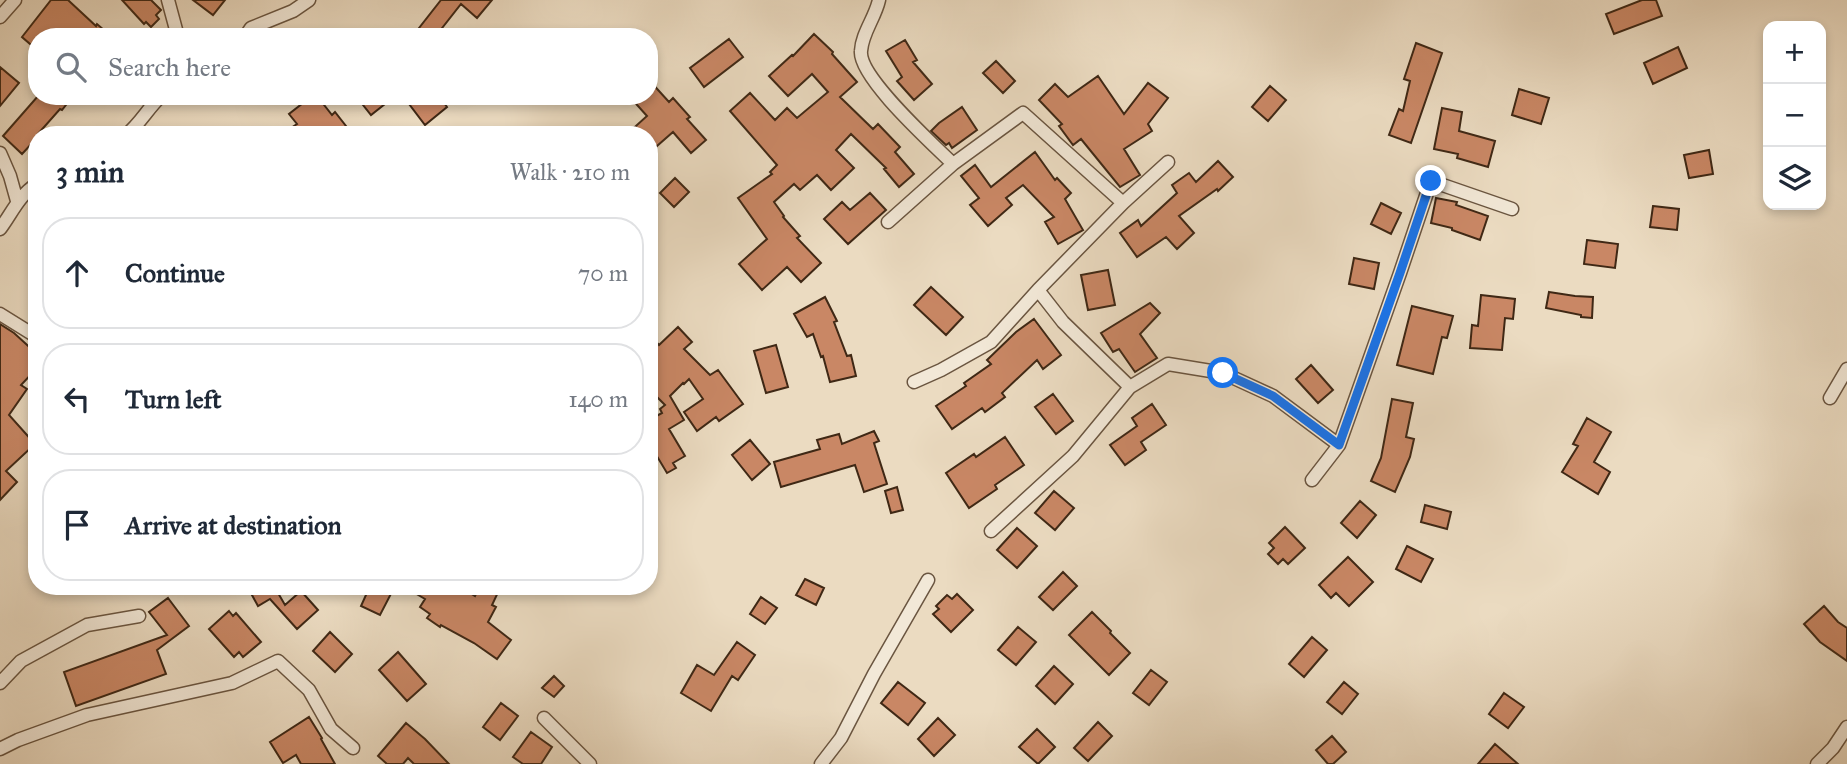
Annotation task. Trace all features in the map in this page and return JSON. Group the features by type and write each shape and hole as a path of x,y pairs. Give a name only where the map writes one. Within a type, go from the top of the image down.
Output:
{"street":[{"path":"0,17 15,0"},
{"path":"167,0 175,28"},
{"path":"257,28 293,11 309,0"},
{"path":"879,0 863,42 863,64 881,90 953,164"},
{"path":"137,126 152,105"},
{"path":"888,222 953,164 1023,113 1123,203"},
{"path":"0,153 17,201 18,199"},
{"path":"914,382 991,342 1123,203 1168,162"},
{"path":"1312,480 1339,445 1431,181 1512,209"},
{"path":"0,229 18,199 28,191"},
{"path":"1038,290 1063,322 1130,387"},
{"path":"0,314 28,331"},
{"path":"991,531 1073,456 1130,387 1168,364 1223,373 1273,396 1339,445"},
{"path":"1830,398 1847,369"},
{"path":"821,764 841,738 928,580"},
{"path":"0,683 21,661 87,625 139,616"},
{"path":"0,749 87,715 232,683 278,661 309,690 331,729 353,748"},
{"path":"544,718 590,764"},
{"path":"1818,764 1847,727"}],"building":[{"path":"51,0 68,0 102,28 29,28"},
{"path":"122,0 151,0 161,10 156,15 159,19 151,27 146,22 144,24"},
{"path":"193,0 225,0 213,15"},
{"path":"441,0 492,0 477,18 461,4 442,28 419,28"},
{"path":"1642,0 1656,0 1662,16 1614,34 1606,14"},
{"path":"28,29 28,42 22,37"},
{"path":"814,34 833,52 857,82 840,97 873,129 878,124 900,147 895,152 914,174 899,187 884,169 886,168 851,134 836,150 854,168 831,190 817,175 800,190 794,184 774,202 800,236 797,238 821,263 801,282 787,267 762,290 739,264 767,239 738,198 772,174 770,172 777,165 730,111 750,93 775,120 787,108 797,118 828,92 812,74 788,96 769,76"},
{"path":"729,39 743,57 704,87 690,68"},
{"path":"905,40 917,60 913,62 932,84 914,100 897,81 902,77 886,51"},
{"path":"1416,43 1442,53 1411,143 1389,135 1399,109 1403,111 1410,81 1404,79"},
{"path":"1678,47 1687,68 1653,84 1644,63"},
{"path":"996,61 1015,81 1003,93 983,73"},
{"path":"0,67 19,83 0,106"},
{"path":"1098,76 1124,114 1148,83 1168,98 1148,124 1152,131 1124,149 1140,175 1120,187 1081,139 1073,145 1059,126 1062,124 1039,100 1055,84 1068,97"},
{"path":"1270,86 1286,100 1268,121 1252,107"},
{"path":"1519,89 1549,98 1541,124 1512,115"},
{"path":"658,90 669,102 673,98 706,140 691,153 673,132 658,145 658,126 636,126 647,116 637,105 658,105"},
{"path":"30,105 66,105 45,126 28,126 28,148 22,154 3,136"},
{"path":"300,105 324,105 332,115 335,112 346,126 294,126 297,124 289,114"},
{"path":"363,105 384,105 371,115"},
{"path":"410,105 446,105 447,107 425,125"},
{"path":"962,107 977,130 952,148 931,131"},
{"path":"1442,108 1462,112 1459,131 1495,141 1488,167 1457,158 1458,154 1434,149"},
{"path":"1709,150 1713,174 1689,178 1684,155"},
{"path":"1035,152 1055,180 1057,178 1071,193 1065,199 1083,230 1058,244 1045,222 1054,217 1023,185 1006,198 1012,205 988,226 970,205 979,198 961,176 975,165 991,187"},
{"path":"1218,161 1233,177 1218,191 1217,189 1179,216 1194,233 1177,249 1166,237 1137,257 1120,233 1138,220 1141,226 1177,193 1172,185 1189,173 1196,182"},
{"path":"675,178 689,192 674,207 660,193"},
{"path":"870,193 886,210 848,244 824,219 842,202 850,210"},
{"path":"1436,198 1457,202 1456,205 1488,216 1480,240 1452,228 1431,223"},
{"path":"1381,203 1401,213 1391,234 1371,224"},
{"path":"1653,206 1679,209 1677,230 1650,227"},
{"path":"1587,240 1618,244 1615,268 1584,264"},
{"path":"1354,258 1379,263 1374,289 1349,284"},
{"path":"1108,270 1115,305 1088,310 1081,275"},
{"path":"931,287 963,317 946,335 914,305"},
{"path":"1549,292 1593,297 1592,318 1546,308"},
{"path":"1481,295 1515,299 1513,319 1505,318 1502,350 1470,348 1472,325 1478,326"},
{"path":"825,297 837,321 834,322 847,356 851,355 856,376 830,382 813,334 807,337 794,314"},
{"path":"1150,303 1160,313 1140,334 1157,358 1135,372 1119,349 1113,352 1101,333"},
{"path":"1412,306 1453,316 1447,338 1442,337 1433,374 1397,365"},
{"path":"1034,319 1061,355 1043,369 1037,360 1002,393 1005,397 985,412 982,408 952,429 936,406 966,386 964,383 991,364 987,360"},
{"path":"0,324 28,346 28,378 21,385 27,389 9,415 28,436 28,451 6,471 17,482 0,500"},
{"path":"678,327 692,342 684,349 710,375 718,370 743,404 719,421 716,417 697,431 684,412 703,399 689,379 683,383 670,396 684,420 669,429 685,456 673,463 676,468 667,473 658,458 658,415 665,405 658,398 659,345"},
{"path":"776,345 788,387 766,393 754,351"},
{"path":"1311,365 1333,390 1318,403 1296,379"},
{"path":"1053,394 1073,421 1056,434 1035,407"},
{"path":"1392,399 1413,403 1406,437 1414,439 1410,457 1395,492 1371,481 1381,458"},
{"path":"1152,404 1166,425 1141,442 1146,450 1125,465 1110,445 1137,426 1132,418"},
{"path":"1587,418 1611,432 1594,462 1610,472 1598,494 1562,472 1578,446 1573,444"},
{"path":"874,431 879,441 874,443 887,484 864,492 855,465 781,487 774,462 820,449 817,440 839,434 842,444"},
{"path":"1005,437 1024,465 995,485 997,489 969,508 946,473"},
{"path":"750,440 770,464 752,480 732,455"},
{"path":"897,487 903,510 891,513 885,491"},
{"path":"1054,491 1074,508 1055,530 1035,513"},
{"path":"1360,501 1376,515 1357,538 1341,523"},
{"path":"1425,505 1451,512 1447,529 1421,522"},
{"path":"1285,527 1305,548 1288,564 1283,559 1278,564 1268,554 1274,548 1269,543"},
{"path":"1017,528 1037,546 1017,568 997,550"},
{"path":"1407,546 1433,559 1421,582 1396,569"},
{"path":"1348,557 1373,582 1349,606 1336,593 1331,598 1319,585"},
{"path":"1063,572 1077,586 1053,610 1039,597"},
{"path":"805,579 824,588 816,605 796,595"},
{"path":"957,594 973,610 951,632 933,614 939,609 936,606 947,595 952,599"},
{"path":"252,595 279,595 285,605 296,595 305,595 318,610 297,629 270,599 258,606"},
{"path":"366,595 390,595 380,615 361,606"},
{"path":"418,595 497,595 492,605 496,607 488,622 511,640 497,659 474,643 427,618 430,614 420,607 425,599"},
{"path":"761,597 777,608 765,624 750,614"},
{"path":"168,598 189,626 157,650 166,674 76,706 64,672 167,635 149,612"},
{"path":"1824,606 1847,628 1847,661 1820,642 1804,624"},
{"path":"229,611 233,616 236,613 261,642 243,657 239,652 234,657 209,629"},
{"path":"1092,612 1130,653 1109,675 1069,635"},
{"path":"1018,627 1036,642 1016,665 998,650"},
{"path":"330,632 352,654 335,672 313,651"},
{"path":"1312,637 1327,650 1304,677 1289,664"},
{"path":"737,642 755,655 738,680 732,676 711,711 681,693 697,665 714,675"},
{"path":"398,652 426,684 407,701 379,670"},
{"path":"1054,666 1073,684 1055,704 1036,686"},
{"path":"1151,670 1167,682 1149,705 1133,693"},
{"path":"554,676 564,686 554,697 542,688"},
{"path":"898,682 925,703 908,725 881,703"},
{"path":"1344,682 1358,694 1342,714 1327,702"},
{"path":"1504,693 1524,707 1508,728 1489,714"},
{"path":"501,703 518,716 500,740 483,727"},
{"path":"309,717 335,764 301,764 296,755 283,763 270,742"},
{"path":"938,718 955,735 934,756 918,739"},
{"path":"1098,722 1112,736 1088,761 1074,748"},
{"path":"406,723 449,764 414,764 408,758 403,764 387,764 378,756"},
{"path":"1037,729 1055,747 1038,764 1019,747"},
{"path":"531,732 552,747 541,764 523,764 513,757"},
{"path":"1332,736 1346,752 1333,764 1328,764 1316,750"},
{"path":"1495,744 1518,764 1478,764"}],"route":[{"path":"1223,373 1273,396 1339,445 1431,181"}]}
